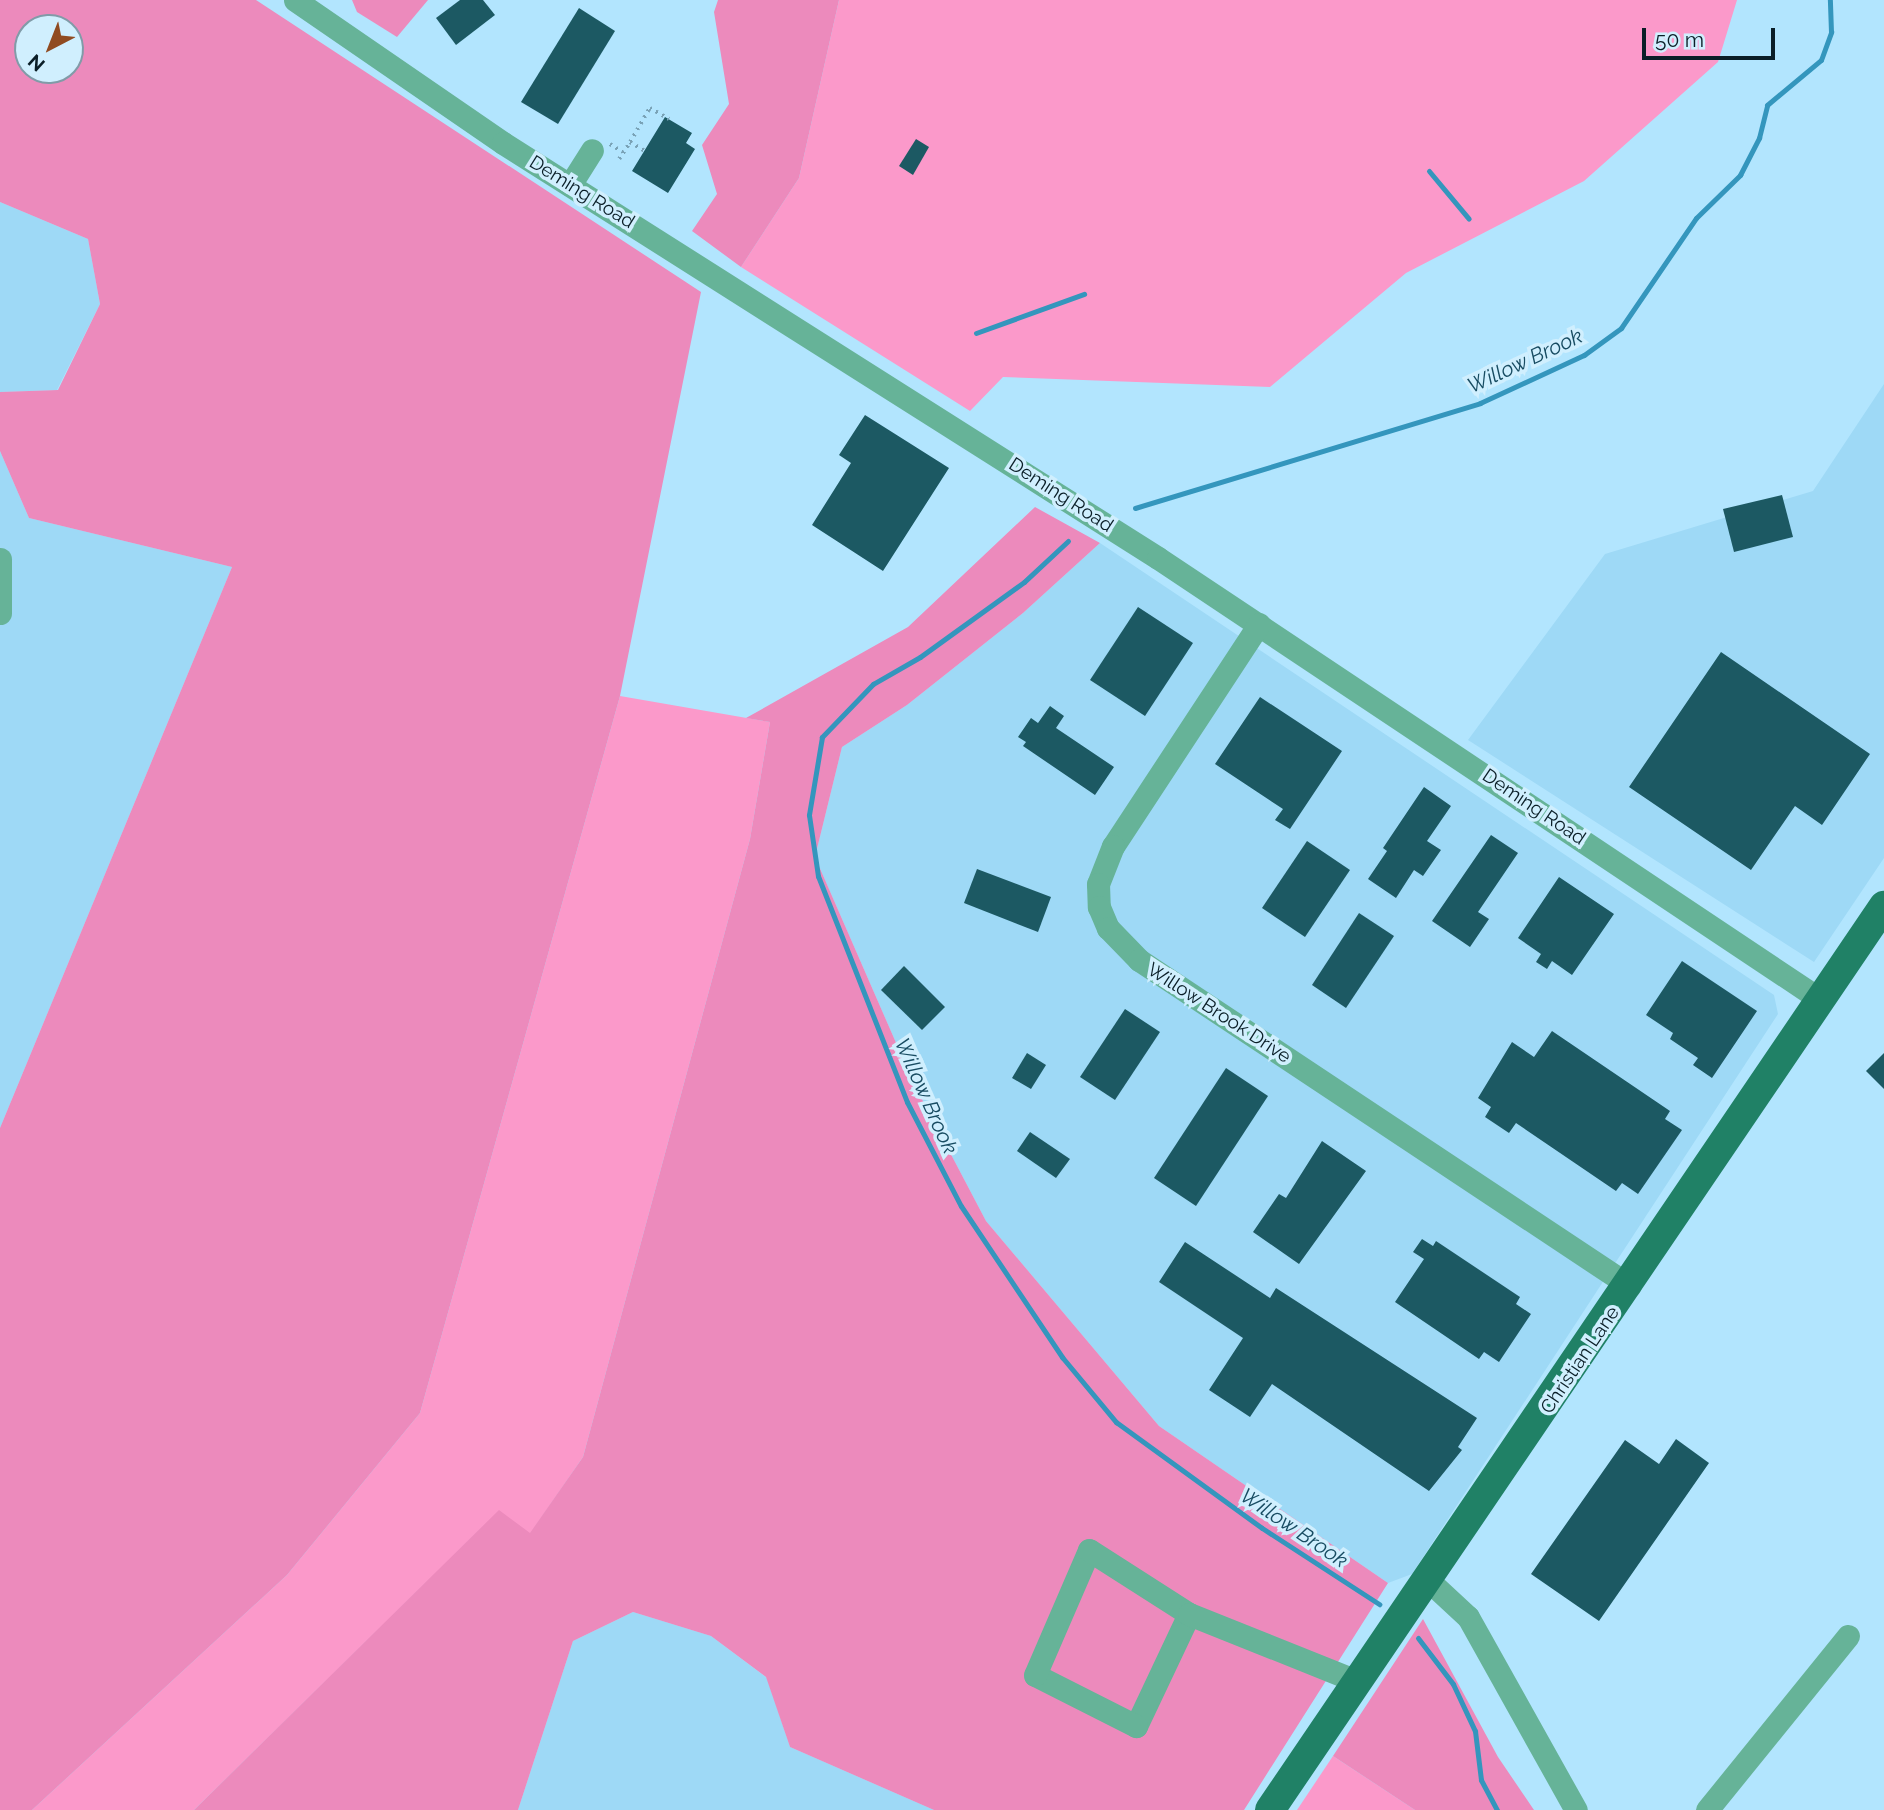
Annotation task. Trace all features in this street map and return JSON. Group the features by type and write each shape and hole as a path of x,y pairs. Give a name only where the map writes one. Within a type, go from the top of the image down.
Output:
{"main road":[{"name":"Christian Lane","path":"1270,1810 1630,1286 1884,906"}],"street":[{"name":"Deming Road","path":"295,0 408,81 1258,624 1821,1000"},
{"path":"570,185 592,150"},
{"path":"0,559 0,613"},
{"name":"Willow Brook Drive","path":"1258,624 1112,846 1098,884 1099,907 1108,928 1139,960 1630,1286"},
{"path":"1189,1614 1136,1726 1035,1675 1089,1550 1189,1614 1359,1682"},
{"path":"1428,1580 1468,1617 1576,1810"},
{"path":"1707,1810 1848,1636"}],"path":[{"path":"619,159 650,108 668,120"},
{"path":"630,142 645,151"}],"shaded area":[{"path":"0,0 256,0 701,292 620,696 420,1413 287,1575 32,1810 0,1810 0,1128 232,567 29,518 0,451 0,392 58,390 100,304 88,239 0,202"},
{"path":"352,0 428,0 397,37 357,12"},
{"path":"718,0 839,0 799,178 741,267 692,231 717,194 702,145 729,104 714,12"},
{"path":"839,0 1737,0 1718,62 1584,181 1406,273 1270,387 1003,377 970,411 741,267 799,178"},
{"path":"0,202 88,239 100,304 57,390 0,392"},
{"path":"1884,384 1884,858 1814,962 1468,740 1605,554 1813,491"},
{"path":"0,451 29,518 232,567 0,1128"},
{"path":"1035,507 1100,543 1023,613 907,705 842,747 815,857 914,1084 986,1221 1159,1426 1388,1583 1244,1810 934,1810 790,1747 766,1677 711,1636 633,1612 573,1641 518,1810 194,1810 499,1510 530,1533 583,1457 750,839 770,722 746,718 908,627"},
{"path":"1100,543 1774,995 1778,1014 1412,1574 1388,1583 1159,1426 986,1221 914,1084 815,857 842,747 907,705 1023,613"},
{"path":"620,696 770,722 750,839 583,1457 530,1534 499,1511 194,1810 32,1810 287,1575 420,1413"},
{"path":"633,1612 711,1636 767,1678 790,1747 934,1810 518,1810 573,1641"},
{"path":"1423,1619 1498,1757 1534,1810 1415,1810 1333,1756"},
{"path":"1333,1756 1415,1810 1297,1810"}],"building":[{"path":"460,0 483,0 495,15 456,45 436,18"},
{"path":"579,8 615,31 558,124 521,102"},
{"path":"665,117 692,133 686,143 695,149 668,193 632,171"},
{"path":"916,139 929,147 913,175 899,166"},
{"path":"865,415 949,468 883,571 812,525 851,463 839,455"},
{"path":"1782,495 1793,537 1734,552 1723,509"},
{"path":"1138,607 1193,643 1145,716 1090,680"},
{"path":"1721,652 1870,754 1822,825 1795,806 1751,870 1629,787"},
{"path":"1260,697 1342,751 1290,829 1275,820 1283,809 1215,764"},
{"path":"1050,706 1064,716 1056,728 1114,767 1095,795 1023,746 1026,742 1018,737 1031,718 1038,723"},
{"path":"1424,787 1451,806 1427,841 1441,850 1423,876 1414,870 1396,898 1368,879 1387,851 1383,848"},
{"path":"1491,835 1518,853 1478,912 1489,919 1470,947 1432,921"},
{"path":"1307,841 1350,870 1305,937 1262,908"},
{"path":"977,869 1051,897 1038,932 964,903"},
{"path":"1559,877 1614,914 1572,975 1552,961 1547,969 1536,962 1541,954 1518,938"},
{"path":"1359,913 1394,936 1346,1008 1312,985"},
{"path":"1682,961 1757,1011 1712,1078 1693,1065 1698,1058 1670,1039 1673,1033 1646,1015"},
{"path":"904,966 945,1007 922,1030 881,990"},
{"path":"1125,1009 1160,1032 1115,1100 1080,1077"},
{"path":"1552,1031 1670,1111 1665,1119 1682,1130 1638,1194 1622,1183 1616,1191 1516,1123 1509,1133 1485,1117 1491,1107 1478,1098 1512,1042 1534,1057"},
{"path":"1027,1053 1046,1065 1031,1089 1012,1078"},
{"path":"1884,1053 1884,1089 1866,1071"},
{"path":"1226,1068 1268,1096 1196,1206 1154,1178"},
{"path":"1030,1132 1070,1159 1056,1178 1017,1151"},
{"path":"1322,1141 1366,1171 1299,1264 1253,1232 1279,1194 1286,1198"},
{"path":"1422,1239 1433,1246 1436,1241 1520,1297 1516,1304 1531,1314 1499,1362 1484,1352 1479,1359 1395,1302 1424,1259 1413,1252"},
{"path":"1185,1242 1270,1298 1276,1288 1477,1418 1458,1447 1462,1450 1429,1491 1272,1384 1250,1417 1209,1390 1243,1338 1159,1282"},
{"path":"1676,1439 1709,1463 1599,1621 1531,1574 1625,1440 1659,1464"}],"waterway":[{"name":"Willow Brook","path":"1135,508 1480,403 1584,355 1621,328 1696,218 1740,175 1759,138 1767,105 1821,60 1831,32 1830,0"},
{"path":"1429,171 1469,219"},
{"path":"976,333 1084,294"},
{"name":"Willow Brook","path":"1068,541 1024,582 920,657 873,684 822,737 809,815 818,876 907,1102 961,1206 1062,1357 1116,1422 1262,1528 1379,1604"},
{"name":"Willow Brook","path":"1418,1638 1453,1684 1475,1731 1481,1780 1497,1810"}]}
